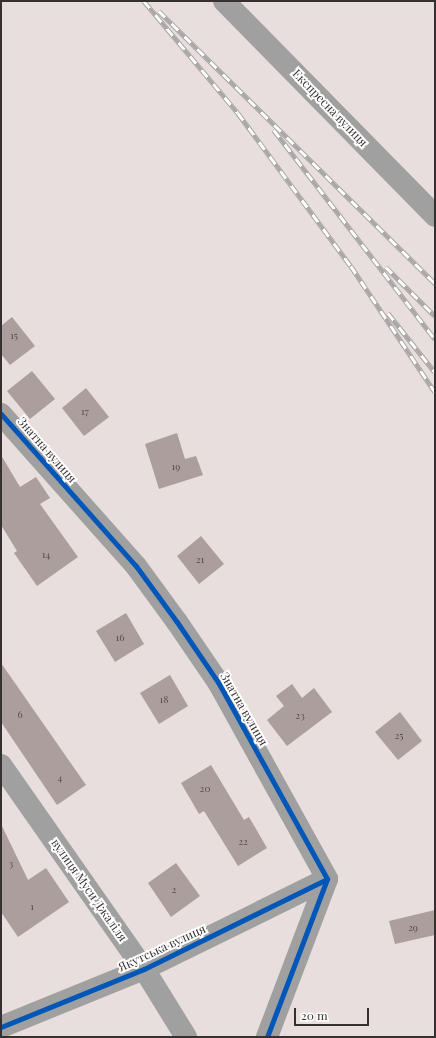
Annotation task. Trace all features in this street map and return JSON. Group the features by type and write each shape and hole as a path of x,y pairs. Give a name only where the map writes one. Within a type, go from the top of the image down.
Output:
{"street":[{"name":"Експресна вулиця","path":"224,1 435,216"},
{"name":"Знатна вулиця","path":"1,414 136,566 177,622 218,682 327,879"},
{"name":"вулиця Муси Джаліля","path":"1,765 144,969 186,1037"},
{"name":"Якутська вулиця","path":"6,1030 144,969 327,879"},
{"path":"267,1037 327,879"}],"building":[{"path":"12,317 35,346 10,365 1,354 1,326"},
{"path":"32,371 55,399 30,419 7,391"},
{"path":"86,388 109,417 84,436 62,408"},
{"path":"177,433 185,459 196,456 203,475 159,489 145,444"},
{"path":"1,455 20,487 36,477 50,498 40,504 78,557 37,586 14,553 17,551 1,525"},
{"path":"201,536 224,564 199,584 177,556"},
{"path":"126,613 144,644 115,662 96,631"},
{"path":"1,663 86,785 57,805 1,722"},
{"path":"170,675 188,706 159,724 140,693"},
{"path":"292,684 302,698 314,688 332,712 287,746 267,720 284,706 276,696"},
{"path":"400,712 422,741 398,760 375,732"},
{"path":"211,765 244,820 249,817 267,848 238,866 204,811 199,814 181,783"},
{"path":"1,824 28,880 46,868 69,902 18,937 1,912"},
{"path":"176,863 200,896 171,917 148,883"},
{"path":"435,910 435,935 395,944 389,921"}],"railway":[{"path":"144,1 238,113 351,266 435,392"},
{"path":"159,11 435,283"},
{"path":"274,130 435,339"},
{"path":"386,267 435,316"},
{"path":"388,313 435,372"}],"cycle path":[{"path":"1,414 136,566 177,622 218,682 327,879 267,1037"},
{"path":"1,1027 144,969 327,879"}]}
